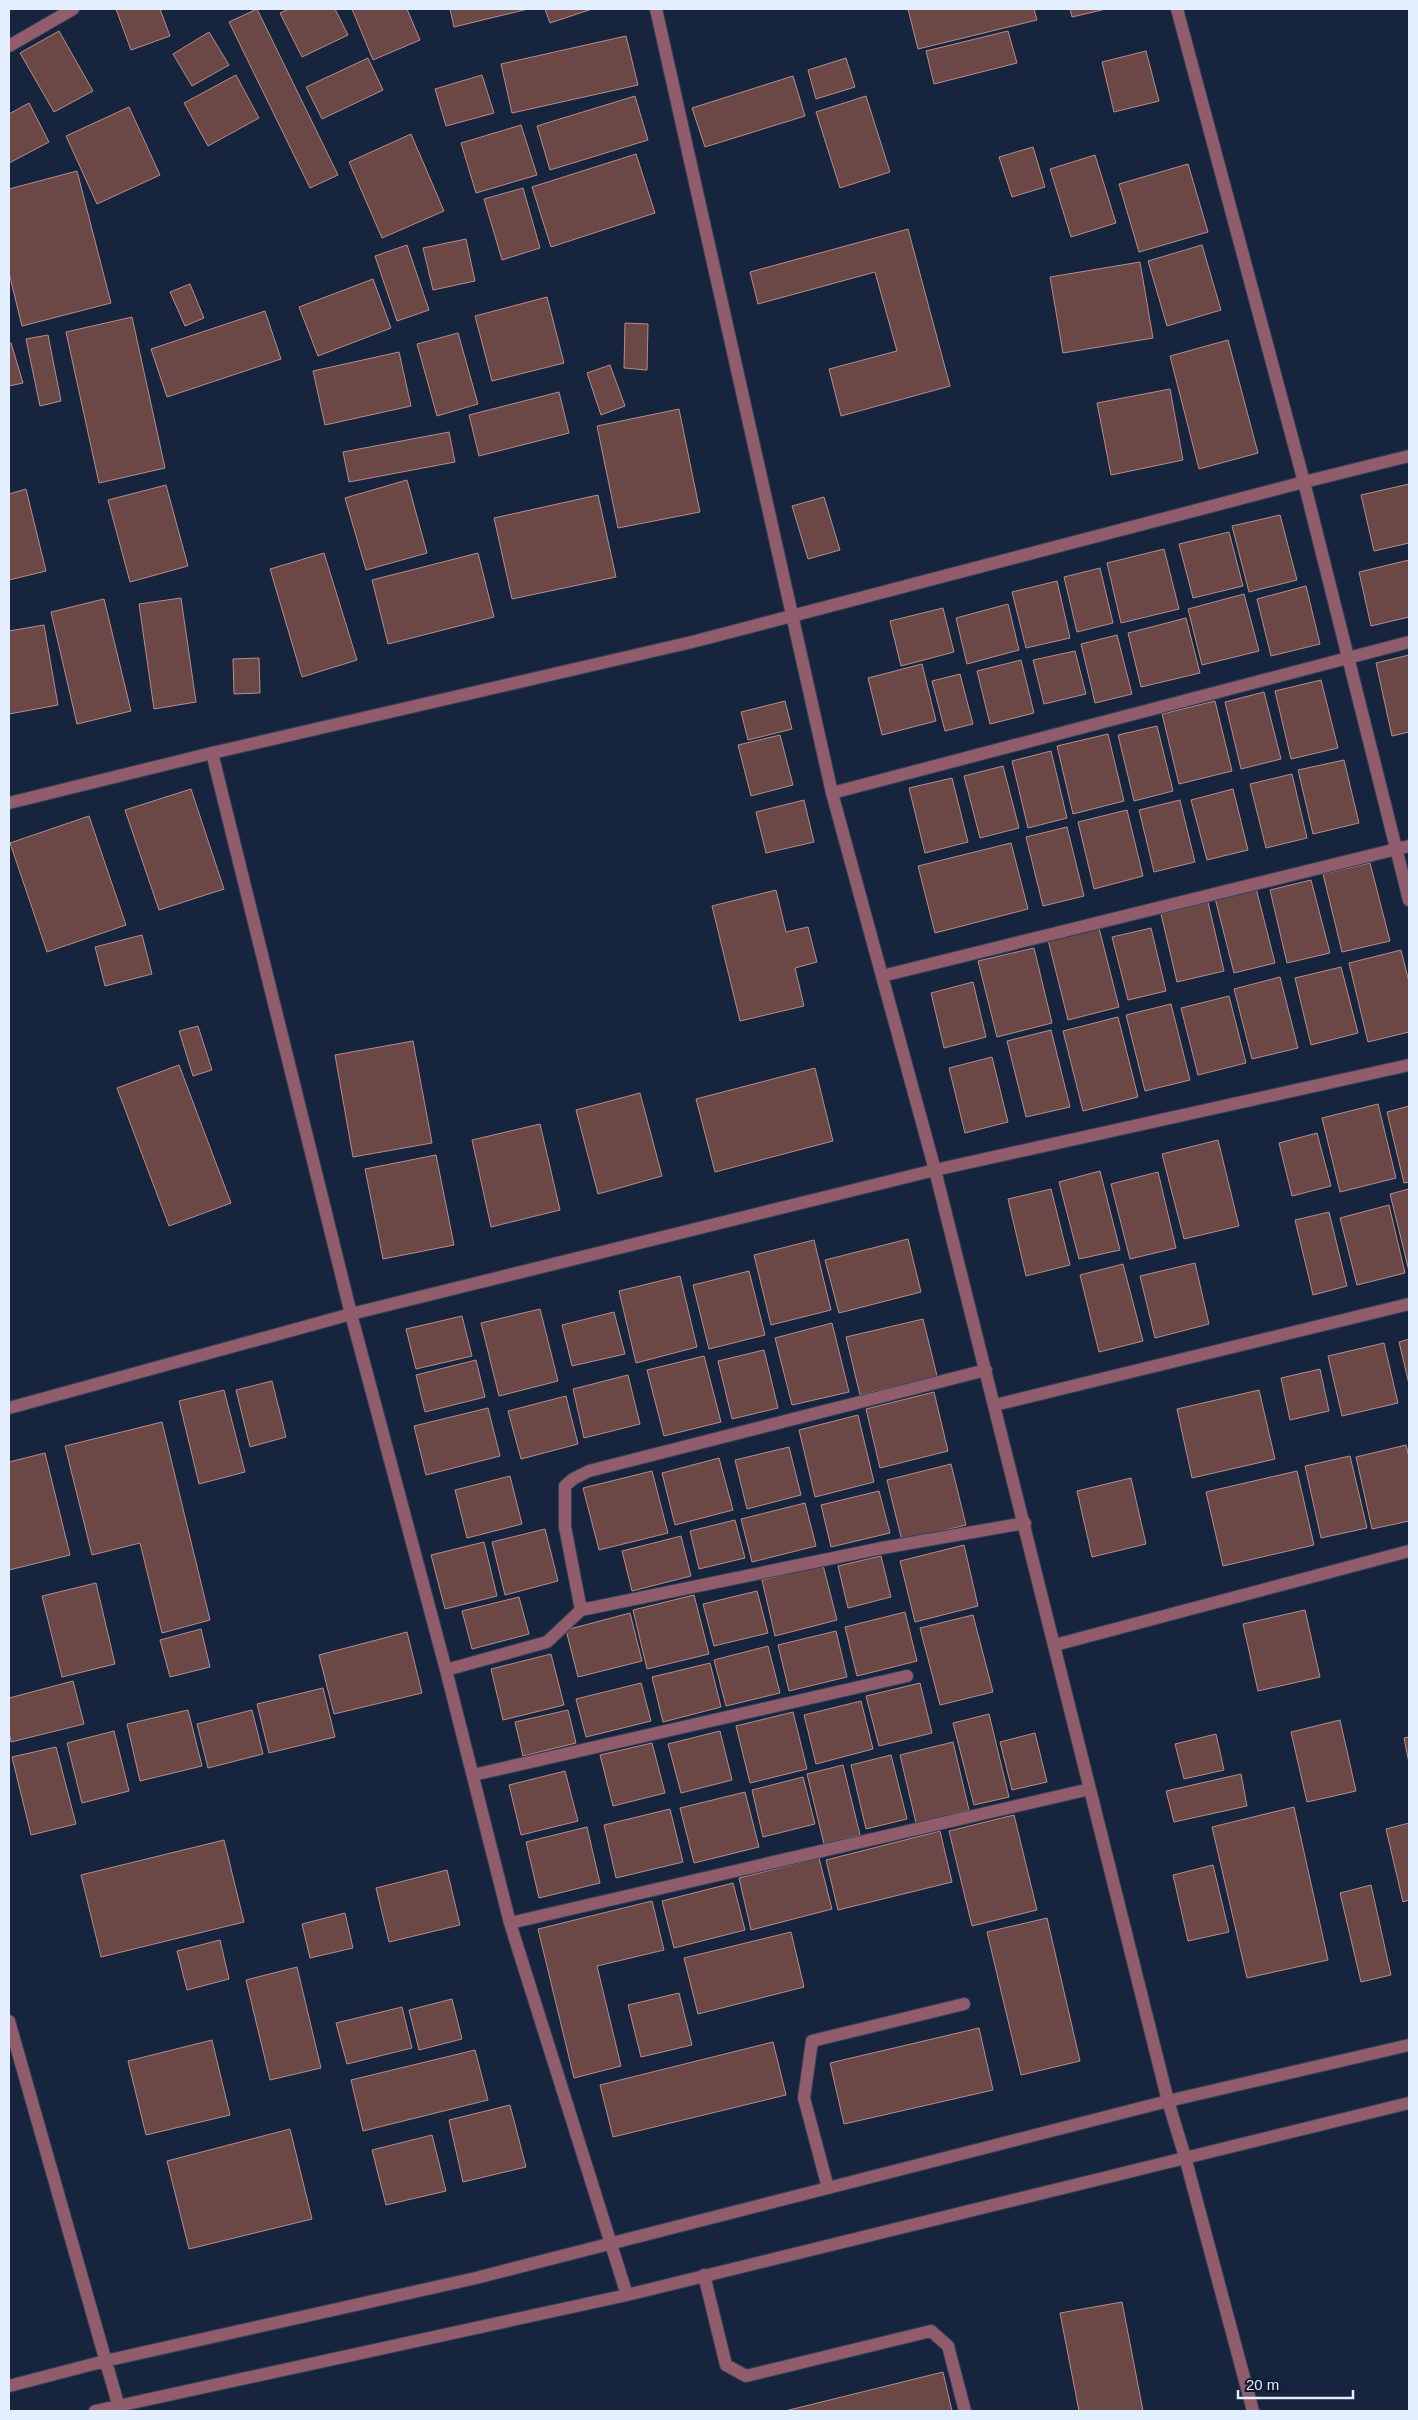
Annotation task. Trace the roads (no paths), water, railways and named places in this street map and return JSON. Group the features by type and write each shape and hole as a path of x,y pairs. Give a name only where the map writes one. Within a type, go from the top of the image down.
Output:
{"street":[{"path":"9,46 73,9"},
{"path":"656,9 832,793 936,1170 1168,2101 1186,2158 1253,2411"},
{"path":"1177,9 1304,482 1409,900"},
{"path":"9,803 212,753 692,642 1409,456"},
{"path":"832,793 1409,642"},
{"path":"212,753 351,1314 446,1670 510,1923 627,2295"},
{"path":"882,976 1409,846"},
{"path":"9,1408 351,1314 936,1170 1409,1064"},
{"path":"995,1405 1409,1304"},
{"path":"581,1610 564,1527 565,1486 573,1478 588,1471 694,1443 986,1370"},
{"path":"446,1670 547,1642 581,1610 882,1548 1025,1523"},
{"path":"1055,1646 1409,1551"},
{"path":"473,1775 907,1676"},
{"path":"510,1923 1090,1789"},
{"path":"828,2188 804,2098 812,2041 964,2004"},
{"path":"9,2021 119,2408"},
{"path":"9,2386 105,2361 476,2278 1168,2101 1409,2045"},
{"path":"96,2411 119,2408 627,2295 1409,2103"},
{"path":"704,2275 726,2365 746,2376 931,2330 948,2346 965,2411"}]}
